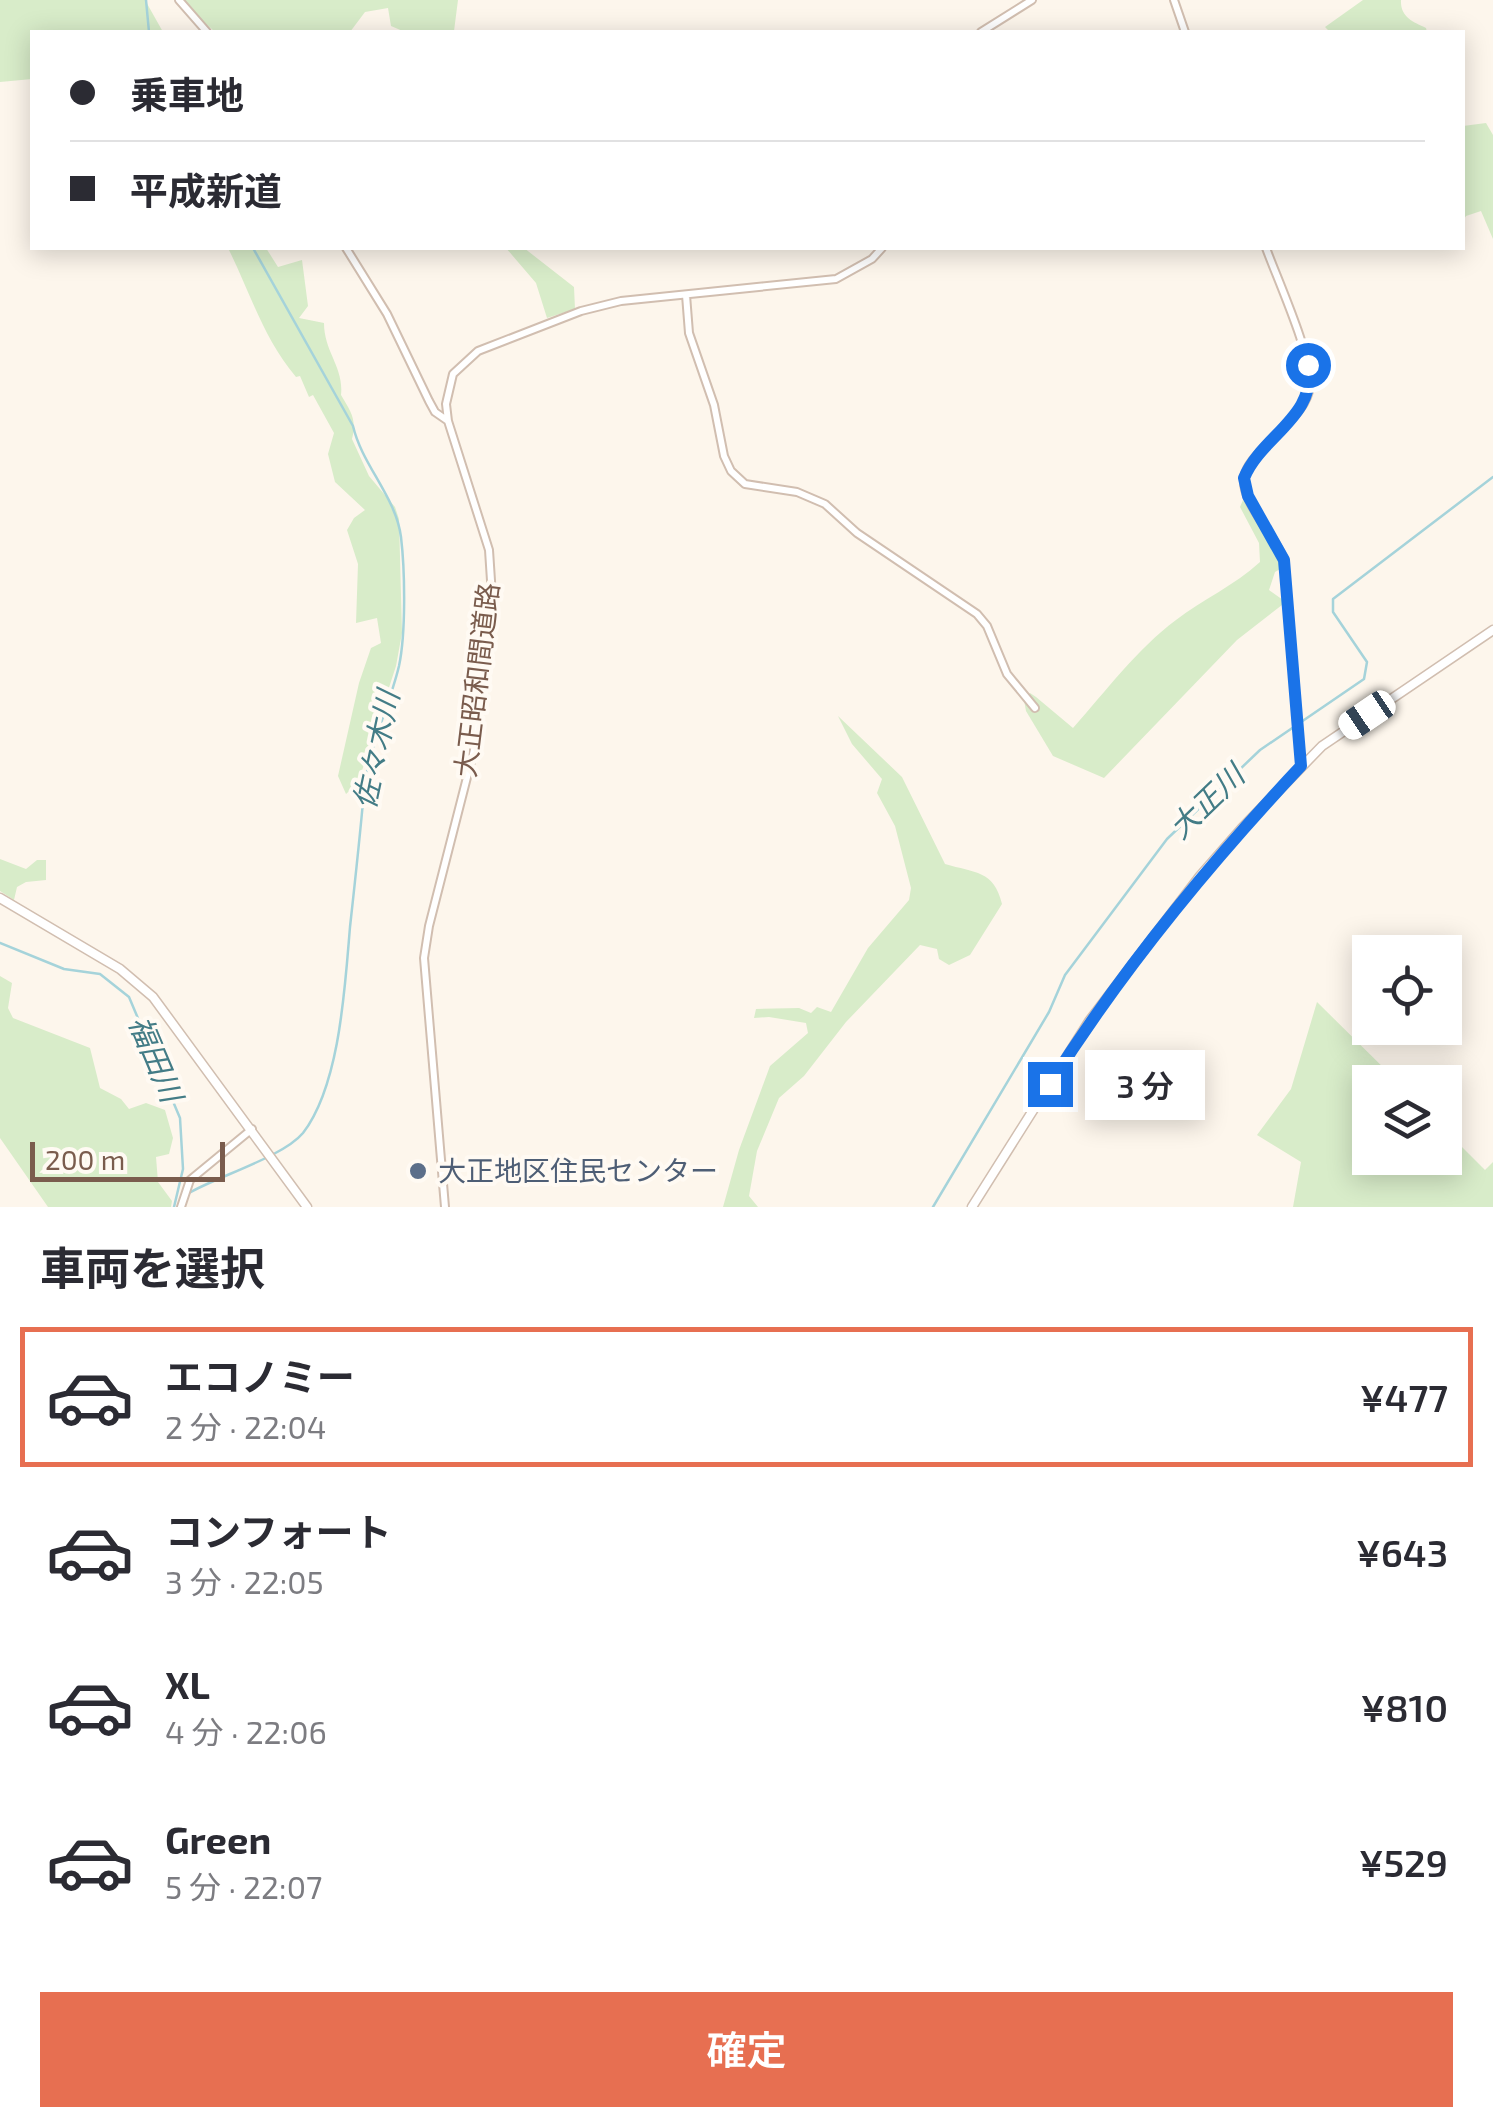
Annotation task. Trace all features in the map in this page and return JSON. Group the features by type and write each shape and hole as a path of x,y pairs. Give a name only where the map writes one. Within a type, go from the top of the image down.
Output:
{"street":[{"path":"179,0 205,30"},
{"path":"984,30 1032,0"},
{"path":"1174,0 1185,30"},
{"path":"347,250 387,314 429,401 448,421"},
{"name":"大正昭和間道路","path":"446,1207 424,958 428,926 474,750 492,596 489,550 448,421 446,404 453,374 478,351 580,311 620,302 836,279 872,260 880,250"},
{"path":"1267,250 1308,365 1310,388 1294,416 1254,460 1244,483 1253,507 1284,560 1301,766"},
{"path":"686,295 689,334 714,405 731,472 757,488 810,495 892,558 977,614 987,626 1007,674 1035,708"},
{"path":"972,1207 1090,1020 1200,876 1322,746 1493,630"},
{"path":"0,898 120,968 140,984 177,1026 307,1207"},
{"path":"181,1204 198,1171 253,1129"}],"green space":[{"path":"0,0 145,0 162,30 30,30 30,79 0,82"},
{"path":"180,0 458,0 454,30 400,30 391,26 388,8 365,12 352,30 213,30"},
{"path":"1363,0 1401,0 1405,15 1426,30 1328,30 1325,27"},
{"path":"1486,123 1493,135 1493,239 1481,211 1465,218 1465,126"},
{"path":"229,250 267,250 278,267 302,260 308,306 299,318 324,323 340,376 341,395 353,421 352,439 369,476 395,507 399,519 402,633 396,666 358,783 346,794 338,776 359,683 371,648 381,643 377,618 356,623 358,564 347,530 365,510 335,482 328,454 334,433 313,395 309,397 300,376 296,377 275,347"},
{"path":"508,250 527,250 574,287 575,309 547,318 536,283"},
{"path":"1243,500 1278,549 1282,568 1275,572 1269,590 1283,600 1282,605 1237,640 1104,778 1053,756 1026,711 1024,700 1030,693 1073,728 1162,631 1260,562 1259,543 1240,507"},
{"path":"838,716 902,777 945,864 988,879 1002,904 970,955 949,965 939,959 937,949 920,945 846,1022 804,1076 779,1098 757,1151 749,1196 758,1207 723,1207 770,1066 808,1033 806,1023 754,1018 756,1009 799,1008 811,1013 817,1007 831,1012 868,948 909,900 911,888 895,826 877,793 882,779 852,744"},
{"path":"0,859 26,869 37,860 46,860 46,880 17,887 14,900 0,891"},
{"path":"0,976 12,983 8,1008 13,1018 90,1048 100,1088 121,1099 129,1109 146,1103 165,1110 173,1138 169,1154 156,1157 158,1182 172,1201 171,1207 48,1207 0,1138"},
{"path":"1317,1002 1352,1037 1352,1045 1361,1045 1381,1065 1352,1065 1352,1175 1462,1175 1462,1147 1485,1170 1493,1162 1493,1207 1293,1207 1301,1162 1257,1135 1291,1089"}],"waterway":[{"name":"佐々木川","path":"146,0 149,30"},
{"name":"佐々木川","path":"189,1193 294,1142 315,1113 325,1089 343,1005 366,775 399,666 403,637 401,537 393,508 353,426 254,250"},
{"name":"大正川","path":"933,1207 1049,1012 1065,975 1167,839 1260,750 1364,679 1367,662 1333,612 1333,599 1493,477"},
{"name":"福田川","path":"0,943 64,969 100,974 129,997 180,1118 183,1169 174,1207"}],"place":[{"name":"大正地区住民センター","path":"418,1171"}],"route":[{"path":"1050,1084 1090,1020 1200,876 1301,766 1284,560 1253,507 1244,478 1254,460 1305,400 1310,388 1308,365"}]}
